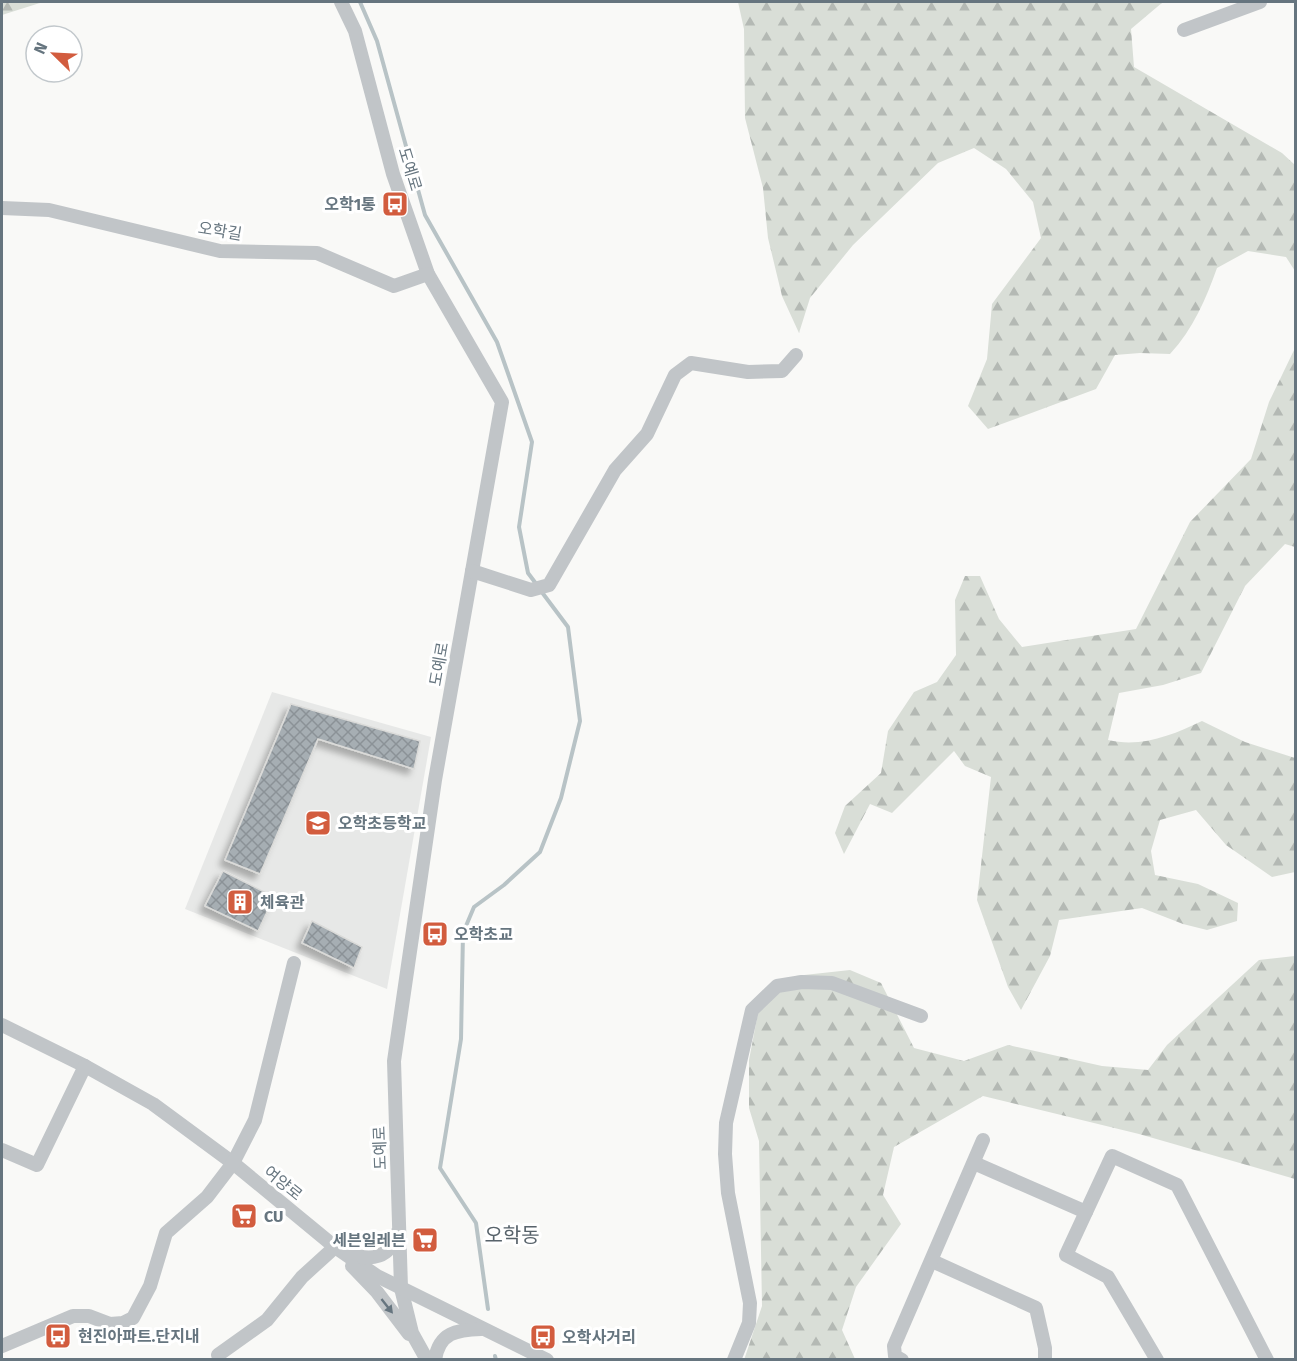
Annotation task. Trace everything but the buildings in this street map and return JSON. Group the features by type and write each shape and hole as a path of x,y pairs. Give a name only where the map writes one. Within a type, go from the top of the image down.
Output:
{"street":[{"name":"도예로","path":"341,2 355,31 393,174 428,274 502,402 435,780 394,1061 401,1288 412,1333 424,1356"},
{"path":"1184,30 1260,2"},
{"name":"오학길","path":"2,208 50,210 220,251 317,253 394,286 428,274"},
{"path":"472,571 531,590 549,585 615,471 646,434 675,375 691,363 748,372 782,371 796,355"},
{"path":"2,1346 73,1316 88,1317 110,1324 123,1323 133,1318 150,1286 166,1233 207,1197 233,1163 255,1120 294,963"},
{"path":"734,1359 749,1323 750,1303 728,1193 725,1144 736,1070 752,1010 777,986 802,982 832,983 921,1017"},
{"name":"여양로","path":"2,1024 153,1104 233,1163 335,1246 377,1276 547,1359"},
{"path":"2,1150 36,1165 85,1066"},
{"path":"902,1359 895,1356 894,1346 983,1140"},
{"path":"1156,1359 1108,1277 1066,1255 1112,1156 1177,1185 1267,1359"},
{"path":"974,1163 1086,1212"},
{"path":"335,1246 360,1257 381,1256 394,1242 399,1225"},
{"path":"218,1355 267,1320 302,1277 335,1246"},
{"path":"335,1246 377,1292 424,1356"},
{"path":"932,1261 1036,1308 1046,1348 1045,1359"},
{"path":"435,1359 440,1342 448,1334 460,1330 484,1329"}],"shaded area":[{"name":"오학초등학교","path":"272,692 431,737 387,989 185,909"}],"green space":[{"path":"2,2 43,2 2,15"},
{"path":"738,2 1163,2 1131,29 1134,67 1282,153 1295,165 1295,271 1286,257 1248,251 1217,268 1198,313 1186,334 1170,354 1115,355 1096,389 988,429 968,406 987,359 992,304 1041,238 1033,202 1006,169 974,148 938,163 853,245 810,298 799,333 782,296 768,238 763,188 745,118 744,29"},
{"path":"1295,348 1295,547 1285,544 1245,586 1201,673 1163,685 1119,693 1108,740 1133,742 1156,739 1202,721 1245,742 1295,758 1295,872 1272,877 1226,845 1196,810 1160,820 1151,851 1155,875 1198,884 1238,903 1237,921 1207,930 1183,924 1142,908 1059,920 1050,956 1021,1010 1008,987 977,900 991,777 965,766 954,751 892,813 870,804 844,854 835,833 845,806 881,773 888,731 914,692 937,682 956,655 955,600 965,576 980,576 999,619 1022,647 1136,629 1190,522 1251,459 1269,402"},
{"path":"1295,956 1295,1179 1139,1134 983,1096 894,1147 883,1195 901,1224 856,1287 842,1330 855,1359 744,1360 762,1306 759,1141 749,1108 749,1060 758,1013 795,976 850,970 881,983 914,1048 964,1061 1008,1045 1102,1066 1148,1070 1167,1045 1259,960"}],"waterway":[{"path":"360,2 377,41 425,215 497,342 532,442 519,527 528,573 537,585"},
{"path":"488,1309 476,1223 440,1168 461,1039 463,933 474,907 504,885 540,852 561,798 580,721 568,627 541,591"},
{"path":"495,1356 496,1360"}],"place":[{"name":"오학1통","path":"395,204"},
{"name":"오학초등학교","path":"318,823"},
{"name":"체육관","path":"240,902"},
{"name":"오학초교","path":"435,934"},
{"name":"CU","path":"244,1216"},
{"name":"세븐일레븐","path":"425,1240"},
{"name":"현진아파트.단지내","path":"58,1336"},
{"name":"오학사거리","path":"543,1337"}],"district":[{"name":"오학동","path":"512,1235"}]}
